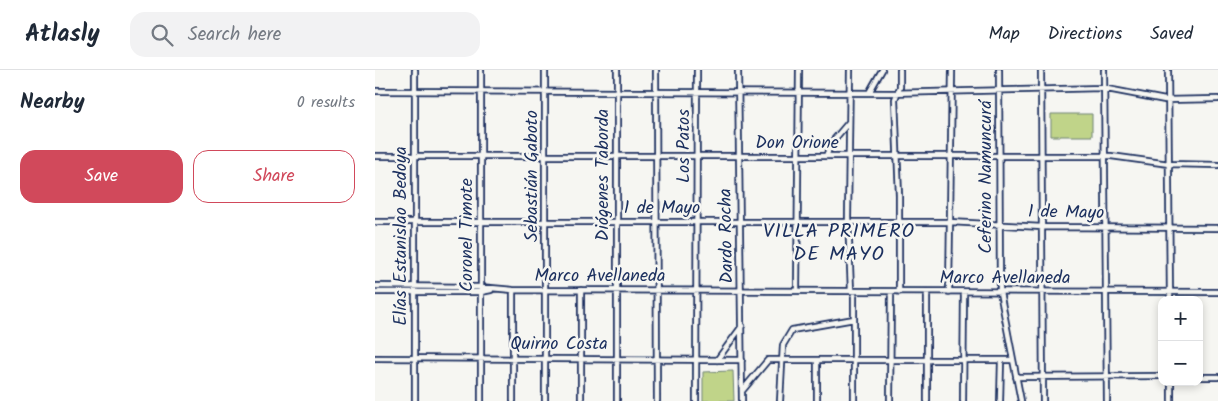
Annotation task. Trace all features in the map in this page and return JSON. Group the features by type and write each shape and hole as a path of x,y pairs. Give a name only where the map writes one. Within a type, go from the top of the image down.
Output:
{"street":[{"name":"Elías Estanislao Bedoya","path":"415,70 415,401"},
{"name":"Coronel Timote","path":"481,70 481,401"},
{"name":"Sebastián Gaboto","path":"545,70 545,401"},
{"name":"Diógenes Taborda","path":"617,70 617,401"},
{"path":"656,70 657,401"},
{"name":"Los Patos","path":"696,401 697,70"},
{"name":"Dardo Rocha","path":"738,70 742,401"},
{"path":"797,290 799,70"},
{"path":"850,70 848,222 854,319 853,401"},
{"path":"870,91 882,70"},
{"path":"899,292 895,99 900,88 900,70"},
{"path":"949,292 952,70"},
{"name":"Ceferino Namuncurá","path":"999,70 1000,292 1021,401"},
{"path":"1041,70 1043,401"},
{"path":"1104,70 1107,401"},
{"path":"1168,70 1170,296"},
{"path":"375,91 898,92 1104,88 1168,100 1218,99"},
{"path":"826,156 832,142 849,122"},
{"name":"Don Orione","path":"375,156 1106,156 1169,164 1218,164"},
{"name":"1 de Mayo","path":"375,222 950,222 1042,227 1218,228"},
{"name":"Marco Avellaneda","path":"375,286 415,286 481,290"},
{"name":"Marco Avellaneda","path":"375,292 545,289 1218,292"},
{"path":"513,290 513,401"},
{"path":"581,290 581,401"},
{"path":"890,401 891,292"},
{"path":"927,292 927,401"},
{"path":"963,401 964,292"},
{"path":"780,401 781,360 784,341 794,328 854,319"},
{"path":"717,360 742,326"},
{"name":"Quirno Costa","path":"375,358 742,360"},
{"path":"742,391 768,360 1013,360"},
{"path":"817,360 817,401"},
{"path":"1000,401 1001,360"},
{"path":"1016,377 1158,376"},
{"path":"1203,376 1218,377"},
{"path":"1171,386 1171,401"}],"green space":[{"path":"1051,114 1092,114 1092,136 1051,136"},
{"path":"733,371 734,401 703,401 703,372"}],"district":[{"name":"VILLA PRIMERO DE MAYO","path":"839,244"}]}
